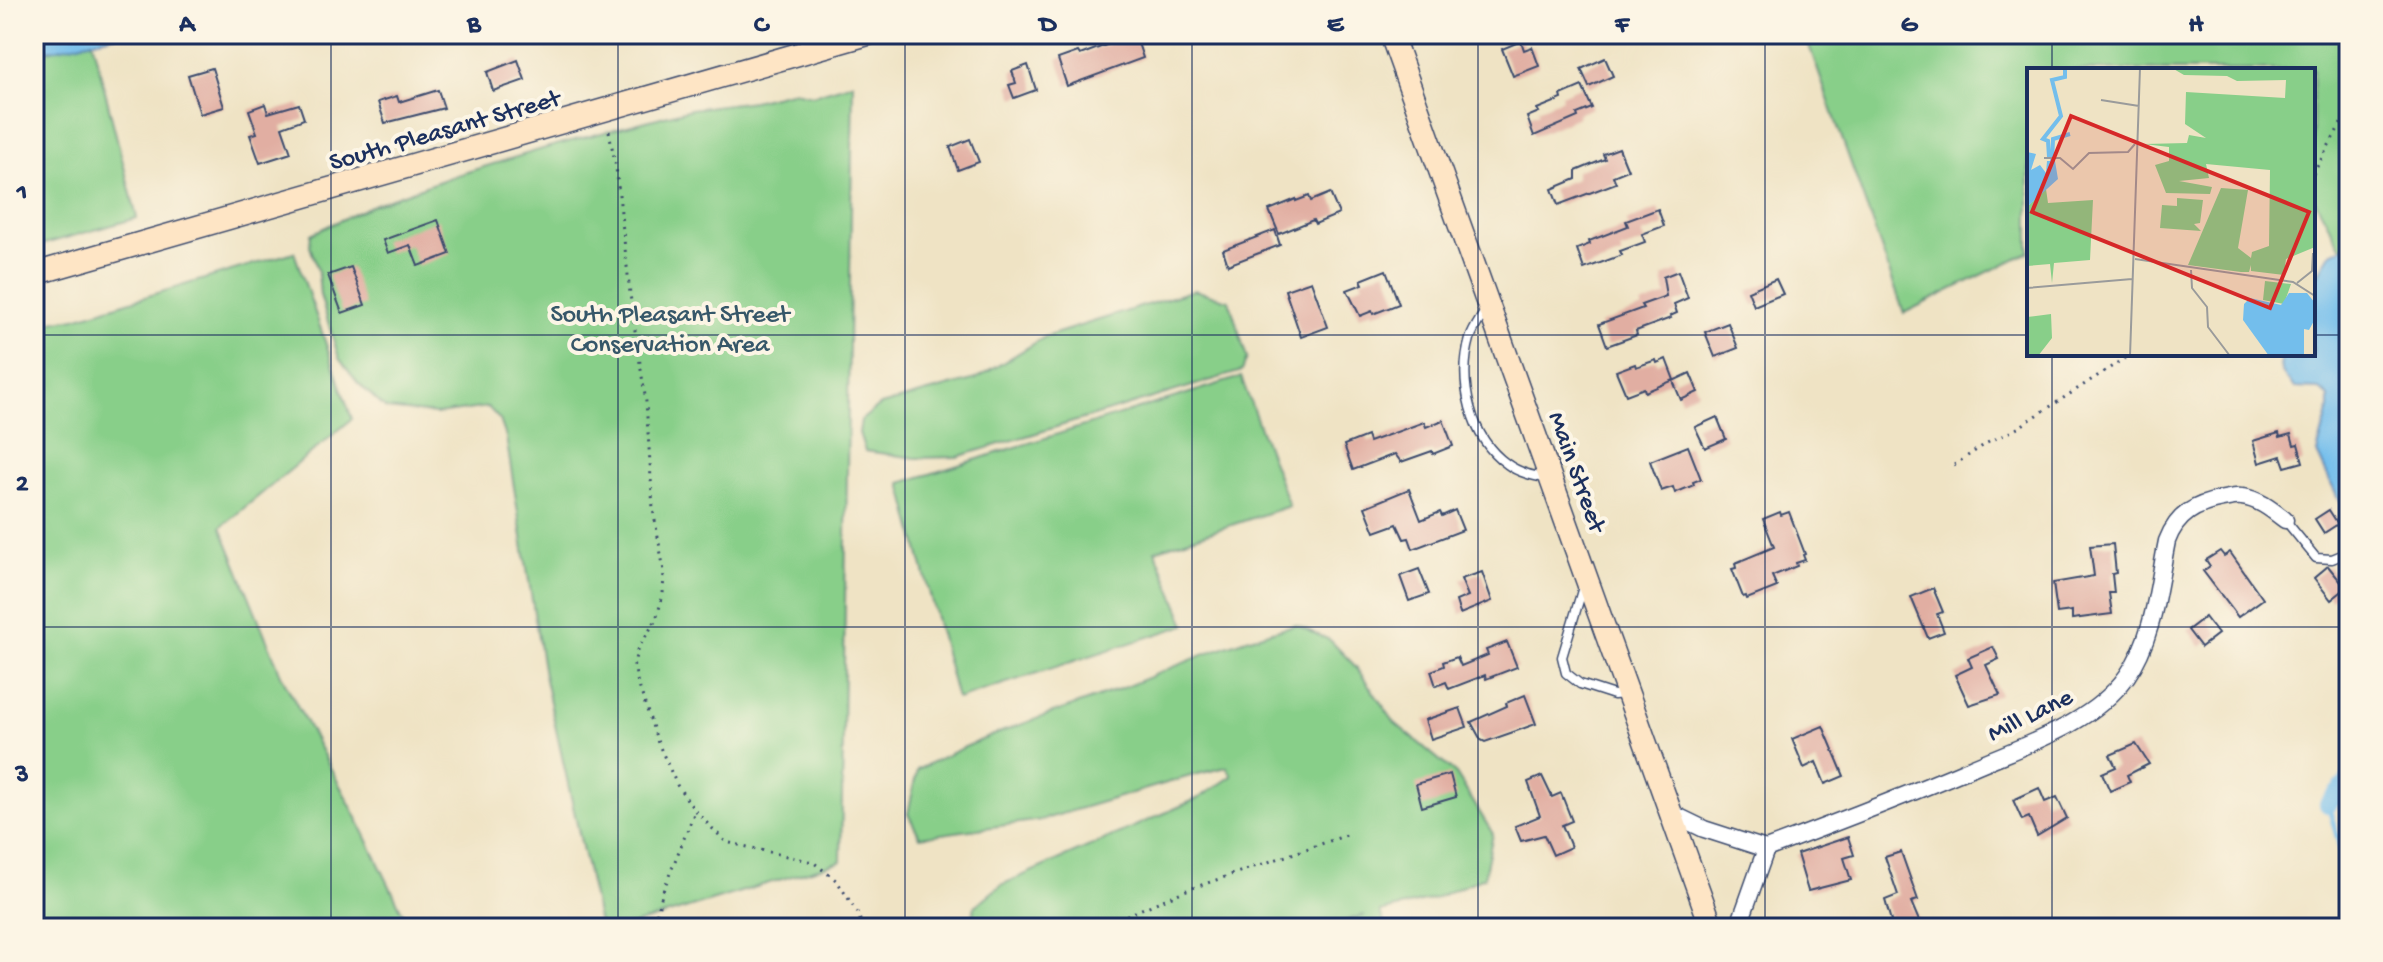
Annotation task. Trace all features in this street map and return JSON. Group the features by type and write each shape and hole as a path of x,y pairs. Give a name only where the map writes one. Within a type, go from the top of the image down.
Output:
{"main road":[{"name":"South Pleasant Street","path":"34,274 606,111 808,42 868,34"},
{"name":"Main Street","path":"1391,34 1712,928"}],"street":[{"name":"Mill Lane","path":"1766,849 1899,798 2029,743 2064,727 2101,702 2127,676 2145,641 2167,541 2180,516 2204,503 2240,496 2266,505 2285,520"},
{"path":"1671,813 1704,829 1766,849 1738,928"}],"lane":[{"path":"1489,303 1471,338 1466,369 1468,401 1476,424 1491,451 1510,467 1553,481"},
{"path":"2285,520 2316,558 2332,559 2349,552"},
{"path":"1587,574 1562,657 1566,673 1580,684 1614,695 1629,694"}],"path":[{"path":"2315,170 2349,109"},
{"path":"606,111 646,402 653,509 664,571 663,595 656,620 637,650 634,665 658,743 677,785 695,811 726,842 813,862 837,881 857,912 863,928"},
{"path":"1954,465 1987,443 2016,429 2128,356"},
{"path":"650,928 695,811"},
{"path":"1097,928 1184,891 1347,835"}],"green space":[{"path":"1805,34 2349,34 2349,245 2341,248 2315,200 2315,68 2027,68 2027,253 1904,313"},
{"path":"92,40 137,218 34,247 34,50 47,51"},
{"name":"South Pleasant Street Conservation Area","path":"853,83 841,861 623,928 600,928 544,675 506,437 500,420 488,407 437,414 386,409 358,383 339,358 320,295 318,271 310,246 311,234 375,204 549,147 691,109 753,101 794,91 813,95"},
{"path":"294,252 352,419 221,527 282,677 355,814 410,928 34,928 34,480 41,475 34,453 34,325 75,318"},
{"path":"1194,290 1229,300 1247,358 1242,371 957,457 916,458 865,451 859,433 861,420 881,405 976,379 1045,337"},
{"path":"1241,377 1289,506 1155,550 1186,625 957,699 901,483"},
{"path":"1296,625 1330,640 1356,667 1395,723 1456,774 1493,834 1484,877 1433,899 1380,912 1386,928 1328,928 1365,915 1319,928 970,928 975,906 1001,885 1199,798 1232,776 1227,767 1041,820 920,837 908,814 917,770 1016,727 1228,646"}],"water":[{"path":"34,34 120,34 58,49 34,50"},
{"path":"2349,245 2349,506 2338,499 2317,453 2329,397 2320,389 2295,388 2282,372 2280,364 2283,356 2315,356 2315,279 2330,253"}],"building":[{"path":"1135,34 1143,58 1067,86 1058,59 1078,52 1080,55"},
{"path":"1521,41 1524,50 1532,47 1539,66 1513,76 1502,49"},
{"path":"1605,58 1613,76 1589,87 1581,69"},
{"path":"518,60 525,80 493,91 487,72"},
{"path":"1028,65 1036,90 1014,98 1009,85 1016,83 1012,71"},
{"path":"212,68 224,107 200,114 188,75"},
{"path":"1582,86 1592,108 1534,136 1527,117 1539,112 1537,109 1562,99 1561,95"},
{"path":"438,90 444,108 385,123 378,102 397,96 399,102"},
{"path":"265,104 268,113 299,104 304,119 282,127 291,153 260,163 250,135 257,133 249,110"},
{"path":"970,139 979,162 958,170 950,147"},
{"path":"1619,148 1628,170 1613,176 1616,183 1558,205 1552,189 1576,179 1576,171 1605,159 1603,154"},
{"path":"1330,193 1339,214 1315,224 1313,220 1279,234 1269,210 1296,199 1309,196 1311,201"},
{"path":"1658,209 1664,226 1642,234 1645,242 1620,251 1622,255 1584,269 1577,249 1628,226 1626,221"},
{"path":"438,220 450,254 418,266 410,245 388,253 383,240"},
{"path":"1275,230 1280,245 1228,265 1223,250"},
{"path":"351,267 365,305 342,313 328,275"},
{"path":"1386,270 1399,304 1360,316 1347,290 1363,284 1361,280"},
{"path":"1678,271 1688,298 1674,304 1677,313 1636,331 1637,335 1607,346 1599,324 1666,296 1663,277"},
{"path":"1776,279 1783,294 1754,306 1748,291"},
{"path":"1311,281 1328,327 1301,337 1285,290"},
{"path":"1728,323 1738,348 1715,357 1705,332"},
{"path":"1666,359 1674,380 1645,392 1644,388 1626,395 1616,371"},
{"path":"1690,373 1698,392 1681,400 1673,381"},
{"path":"1717,417 1726,439 1705,448 1695,427"},
{"path":"1443,420 1453,446 1401,462 1395,454 1353,470 1344,445 1367,436 1369,442 1424,422 1426,427"},
{"path":"2279,433 2280,437 2291,434 2294,445 2298,444 2303,462 2285,467 2281,456 2259,463 2253,441"},
{"path":"1688,446 1701,479 1675,493 1673,487 1661,491 1650,461"},
{"path":"1409,489 1421,520 1455,510 1463,530 1413,549 1409,538 1404,539 1397,524 1375,532 1365,507"},
{"path":"2329,510 2338,524 2324,533 2315,519"},
{"path":"1780,512 1781,515 1789,512 1805,560 1772,576 1777,587 1747,599 1743,597 1732,569 1736,568 1735,563 1774,547 1763,519"},
{"path":"2113,544 2116,573 2112,574 2114,593 2109,593 2112,614 2072,619 2072,611 2057,613 2053,583 2094,576 2090,546"},
{"path":"2220,551 2224,556 2230,552 2263,599 2238,617 2203,571 2210,566 2206,560"},
{"path":"2328,566 2346,588 2331,600 2314,578"},
{"path":"1419,569 1429,594 1409,601 1400,576"},
{"path":"1482,572 1492,601 1460,614 1456,601 1468,596 1461,579"},
{"path":"1933,588 1943,612 1937,614 1944,632 1928,638 1911,597"},
{"path":"2205,617 2218,634 2201,647 2188,630"},
{"path":"1507,642 1517,667 1449,689 1446,682 1436,686 1431,671 1444,666 1443,662 1457,657 1461,666 1488,655 1486,650"},
{"path":"1993,647 1999,659 1986,665 2000,695 1969,705 1955,675 1972,667 1968,658"},
{"path":"1525,695 1536,724 1485,742 1481,740 1471,722"},
{"path":"1460,708 1467,727 1431,739 1425,720"},
{"path":"1823,726 1844,776 1825,784 1816,762 1804,768 1792,739"},
{"path":"2136,744 2149,764 2127,775 2130,782 2110,791 2102,773 2116,767 2110,755"},
{"path":"1450,774 1456,797 1422,807 1416,784"},
{"path":"1542,776 1552,797 1561,793 1572,821 1562,825 1571,847 1553,855 1544,835 1521,841 1515,826 1540,816 1528,782"},
{"path":"2039,788 2045,802 2057,797 2067,818 2037,836 2029,817 2022,820 2013,800"},
{"path":"1848,837 1854,855 1844,858 1851,880 1808,891 1797,854"},
{"path":"1901,852 1918,900 1911,902 1922,928 1893,928 1885,900 1898,895 1885,857"}],"waterway":[{"path":"2328,804 2349,781"},
{"path":"2328,804 2341,851 2349,861"}]}
